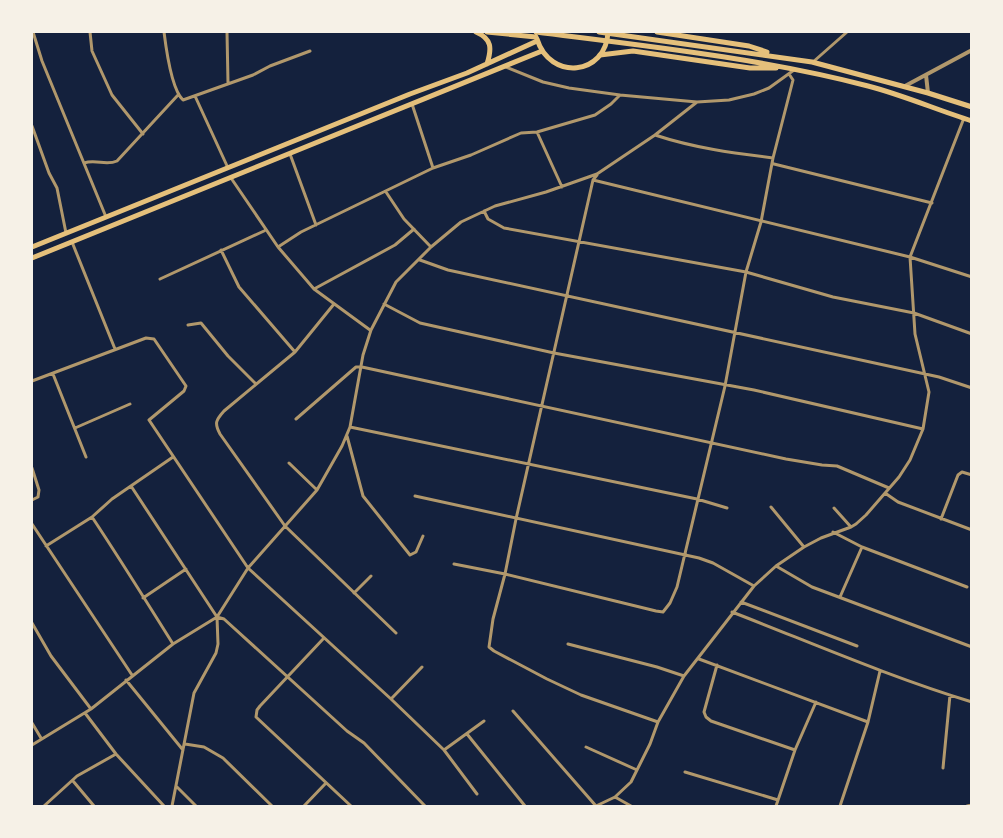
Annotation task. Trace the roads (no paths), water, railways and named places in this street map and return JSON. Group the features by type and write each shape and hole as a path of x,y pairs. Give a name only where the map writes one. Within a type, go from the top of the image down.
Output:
{"main road":[{"path":"476,32 488,39 491,47 487,64"},
{"path":"487,32 537,35 795,69 868,86 972,121"},
{"path":"599,32 812,62 972,107"},
{"path":"537,35 542,51 554,63 570,68 586,65 600,55 608,32"},
{"path":"657,32 748,46 777,56"},
{"path":"32,247 487,64 537,35"},
{"path":"32,258 542,51"},
{"path":"600,55 633,51 750,68 780,67"},
{"path":"447,80 450,87"}],"street":[{"path":"33,32 42,61 52,80 106,217"},
{"path":"90,32 92,51 111,95 143,134"},
{"path":"164,32 178,95 183,100 253,75 310,51"},
{"path":"227,32 228,83"},
{"path":"812,62 847,32"},
{"path":"904,87 972,50"},
{"path":"505,67 543,82 569,88 697,102 745,97 769,87 795,69"},
{"path":"454,564 663,612 670,603 676,587 725,386 746,273 761,222 774,164 773,158 793,80 789,74"},
{"path":"926,75 928,93"},
{"path":"278,247 316,225 433,168 471,155 521,133 537,132 595,115 611,104 620,94"},
{"path":"84,163 95,160 106,164 117,161 178,95"},
{"path":"195,96 228,168"},
{"path":"412,102 433,168"},
{"path":"32,745 91,709 173,644 217,617 248,568 317,490 350,427 363,355 371,330 399,278 431,247 461,222 495,206 562,187 597,174 655,135 697,102"},
{"path":"513,711 596,807 615,797 623,791 637,770 658,722 684,676 754,585 776,566 804,547 833,532 851,527 866,515 899,477 910,460 922,429 929,392 915,334 910,257 964,118"},
{"path":"32,126 49,173 57,188 66,232"},
{"path":"537,132 562,187"},
{"path":"655,135 685,145 720,152 773,158"},
{"path":"290,154 316,225"},
{"path":"774,164 932,203"},
{"path":"597,174 593,180 581,241 493,619 489,647 547,680 581,695 658,722"},
{"path":"231,178 265,230 314,289 371,330"},
{"path":"593,180 910,257 971,275"},
{"path":"386,192 431,247"},
{"path":"484,211 489,219 504,228 746,273 833,297 914,312 972,334"},
{"path":"314,289 395,245 414,229"},
{"path":"160,279 265,230"},
{"path":"72,242 115,349"},
{"path":"221,250 239,287 295,352"},
{"path":"420,260 448,270 939,377 972,388"},
{"path":"334,304 295,352 224,411 216,424 220,434 285,526 396,633"},
{"path":"384,304 415,322 554,353 754,390 922,429"},
{"path":"188,325 201,323 255,384"},
{"path":"32,381 115,349 151,337 154,339 186,386 184,391 149,420 248,568 444,750 477,794"},
{"path":"296,419 356,367 362,367 795,461 837,466 889,488"},
{"path":"53,374 86,457"},
{"path":"75,428 130,404"},
{"path":"350,427 696,499 727,508"},
{"path":"346,434 365,499 410,555 416,552 423,536"},
{"path":"46,546 92,517 173,457"},
{"path":"289,463 317,490"},
{"path":"32,468 39,490 38,497 32,500"},
{"path":"941,519 959,473 972,475"},
{"path":"131,486 217,617 219,644 194,693 172,807"},
{"path":"885,493 898,502 972,530"},
{"path":"415,496 683,555 713,563 754,585"},
{"path":"771,507 804,547"},
{"path":"834,508 851,527"},
{"path":"92,517 173,644"},
{"path":"32,524 132,675"},
{"path":"833,532 862,547 967,587"},
{"path":"840,597 862,547"},
{"path":"776,566 812,586 972,647"},
{"path":"143,598 186,569"},
{"path":"354,593 371,576"},
{"path":"741,602 857,646"},
{"path":"732,612 880,671 972,702"},
{"path":"217,617 224,620 347,731 364,743 425,807"},
{"path":"32,623 51,656 91,709"},
{"path":"324,638 260,706 256,717 351,807"},
{"path":"568,644 684,676"},
{"path":"698,659 868,722"},
{"path":"717,665 704,712 706,717 711,721 795,750"},
{"path":"391,699 422,667"},
{"path":"840,807 868,722 880,671"},
{"path":"126,680 183,750"},
{"path":"943,768 950,695"},
{"path":"776,807 795,750 816,702"},
{"path":"85,713 116,754 164,807"},
{"path":"444,750 484,721"},
{"path":"32,723 41,738"},
{"path":"467,734 525,807"},
{"path":"185,744 204,747 223,758 272,807"},
{"path":"586,747 637,770"},
{"path":"44,807 82,773 116,754"},
{"path":"685,772 778,800"},
{"path":"73,781 94,807"},
{"path":"304,807 326,783"},
{"path":"177,787 196,807"},
{"path":"615,797 631,807"}]}
